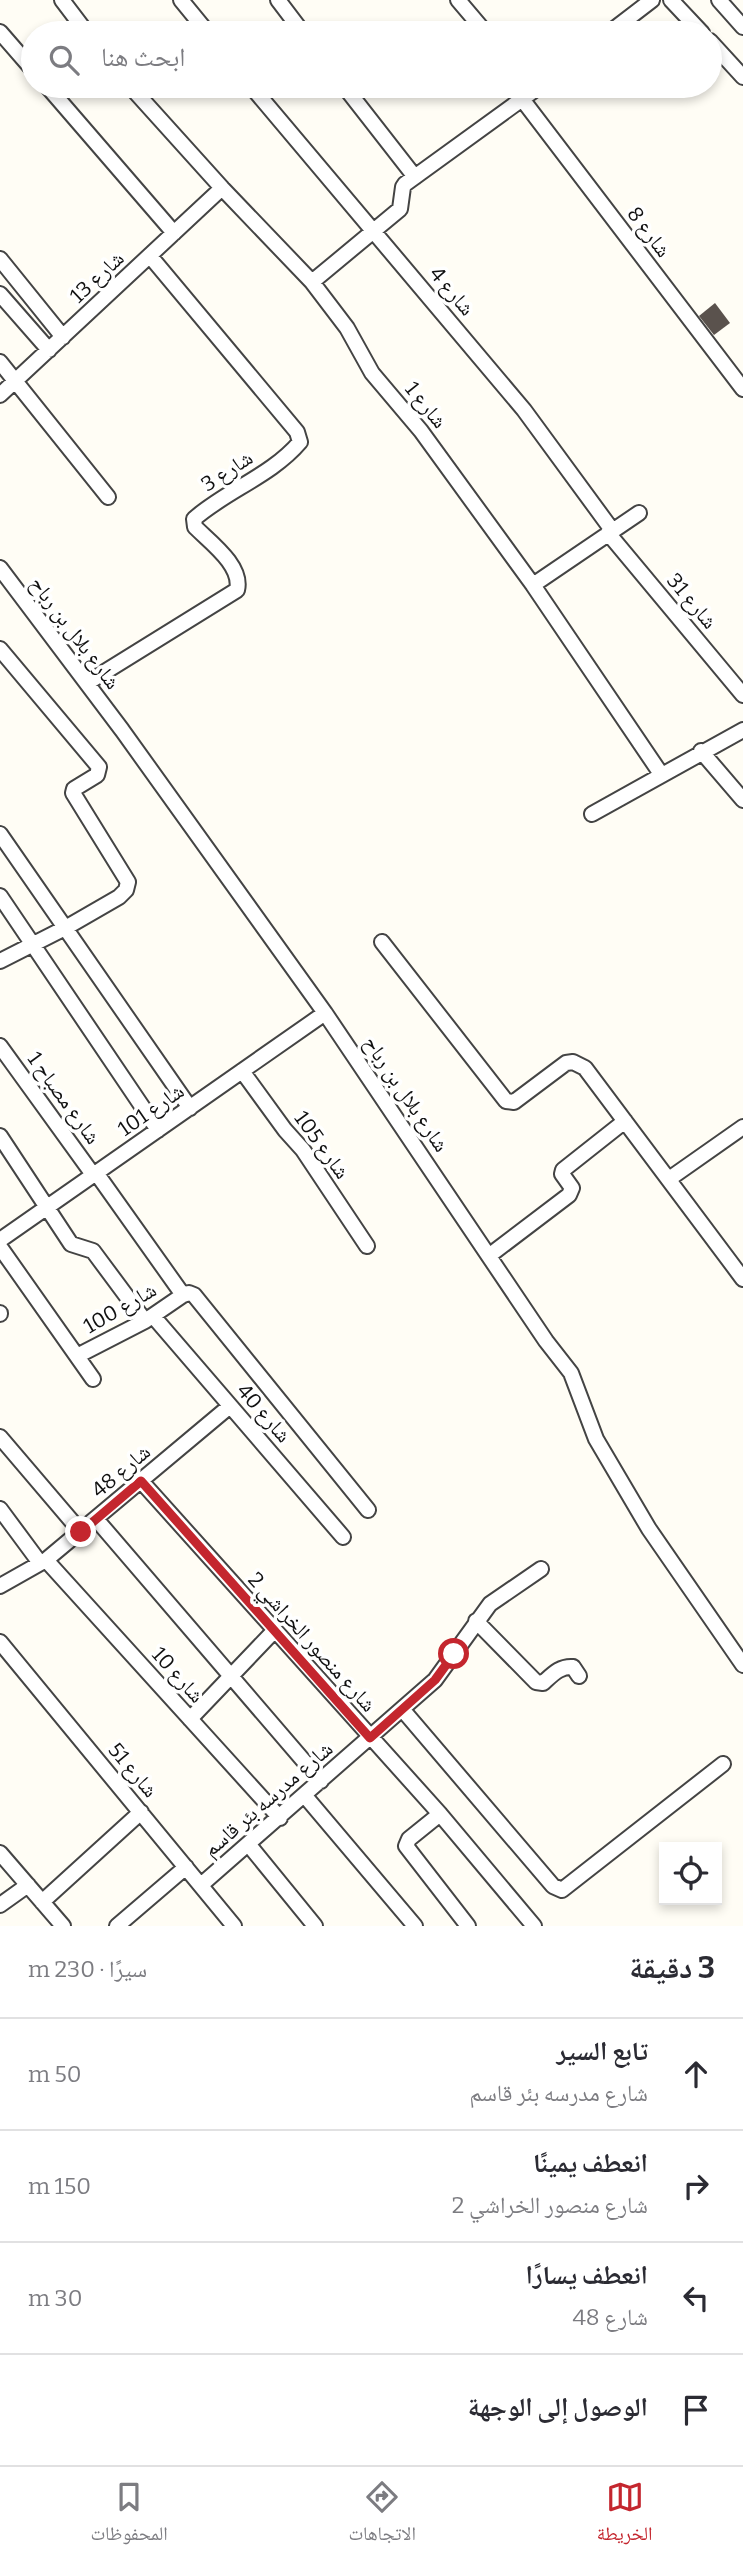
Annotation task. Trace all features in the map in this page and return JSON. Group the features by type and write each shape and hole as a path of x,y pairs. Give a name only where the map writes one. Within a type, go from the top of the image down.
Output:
{"street":[{"path":"62,0 78,21"},
{"path":"181,0 198,21"},
{"path":"278,0 294,21"},
{"path":"458,0 475,21"},
{"path":"624,21 652,0"},
{"path":"671,0 691,21"},
{"path":"719,0 743,27"},
{"path":"0,32 21,56"},
{"path":"722,54 743,76"},
{"path":"57,98 174,233"},
{"name":"شارع 1","path":"141,98 312,282 347,328 372,373 421,431 533,585 661,774"},
{"name":"شارع 4","path":"261,98 524,410 610,531"},
{"path":"353,98 415,177"},
{"path":"312,282 400,209 403,187 520,98"},
{"name":"شارع 8","path":"537,98 743,389"},
{"name":"شارع 13","path":"0,395 222,188"},
{"name":"شارع 3","path":"87,683 237,590 239,582 232,566 195,527 194,519 257,479 292,452 300,442 297,432 150,256"},
{"path":"0,260 63,337"},
{"path":"0,294 49,350"},
{"path":"0,362 108,497"},
{"path":"533,585 639,513"},
{"name":"شارع 31","path":"610,531 743,695"},
{"name":"شارع بلال بن رباح","path":"0,568 87,683 325,1013 546,1341 571,1373 596,1439 649,1529 743,1665"},
{"path":"0,649 99,767 97,775 74,789 73,793 128,882 126,890 119,897 0,961"},
{"path":"592,814 743,730"},
{"path":"701,751 743,800"},
{"path":"0,834 190,1108"},
{"path":"0,896 158,1130"},
{"path":"382,942 506,1101 514,1102 559,1068 573,1062 585,1068 743,1279"},
{"name":"شارع 101","path":"0,1240 325,1013"},
{"name":"شارع مصباح 1","path":"0,1046 183,1295 194,1295 368,1510"},
{"name":"شارع 105","path":"242,1071 303,1150 367,1246"},
{"path":"490,1255 569,1195 572,1188 563,1176 563,1170 625,1121"},
{"path":"669,1179 743,1128"},
{"name":"شارع 40","path":"0,1136 71,1244 93,1251 149,1319 230,1406 343,1537"},
{"path":"0,1247 93,1379"},
{"name":"شارع 100","path":"77,1356 149,1319 183,1295"},
{"name":"شارع 48","path":"0,1586 43,1561 81,1532 230,1406"},
{"path":"0,1437 81,1532"},
{"name":"شارع منصور الخراشي 2","path":"141,1481 440,1814 534,1926"},
{"name":"شارع 10","path":"0,1509 43,1561 280,1818"},
{"path":"96,1519 321,1782"},
{"name":"شارع مدرسه بئر قاسم","path":"201,1885 435,1680 476,1621 500,1595 541,1569"},
{"path":"476,1621 536,1682 543,1683 565,1667 573,1667 579,1676"},
{"path":"190,1719 274,1631"},
{"name":"شارع 51","path":"0,1642 234,1926"},
{"path":"402,1709 553,1886 562,1890 723,1764"},
{"path":"305,1796 415,1926"},
{"path":"43,1902 141,1812"},
{"path":"440,1814 409,1839 406,1846 468,1926"},
{"path":"249,1844 315,1926"},
{"path":"0,1853 63,1926"},
{"path":"117,1926 186,1867"},
{"path":"0,1905 28,1885"}],"building":[{"path":"715,303 730,323 714,335 699,316"}],"route":[{"path":"81,1532 141,1481 370,1738 435,1680 454,1654"}]}
